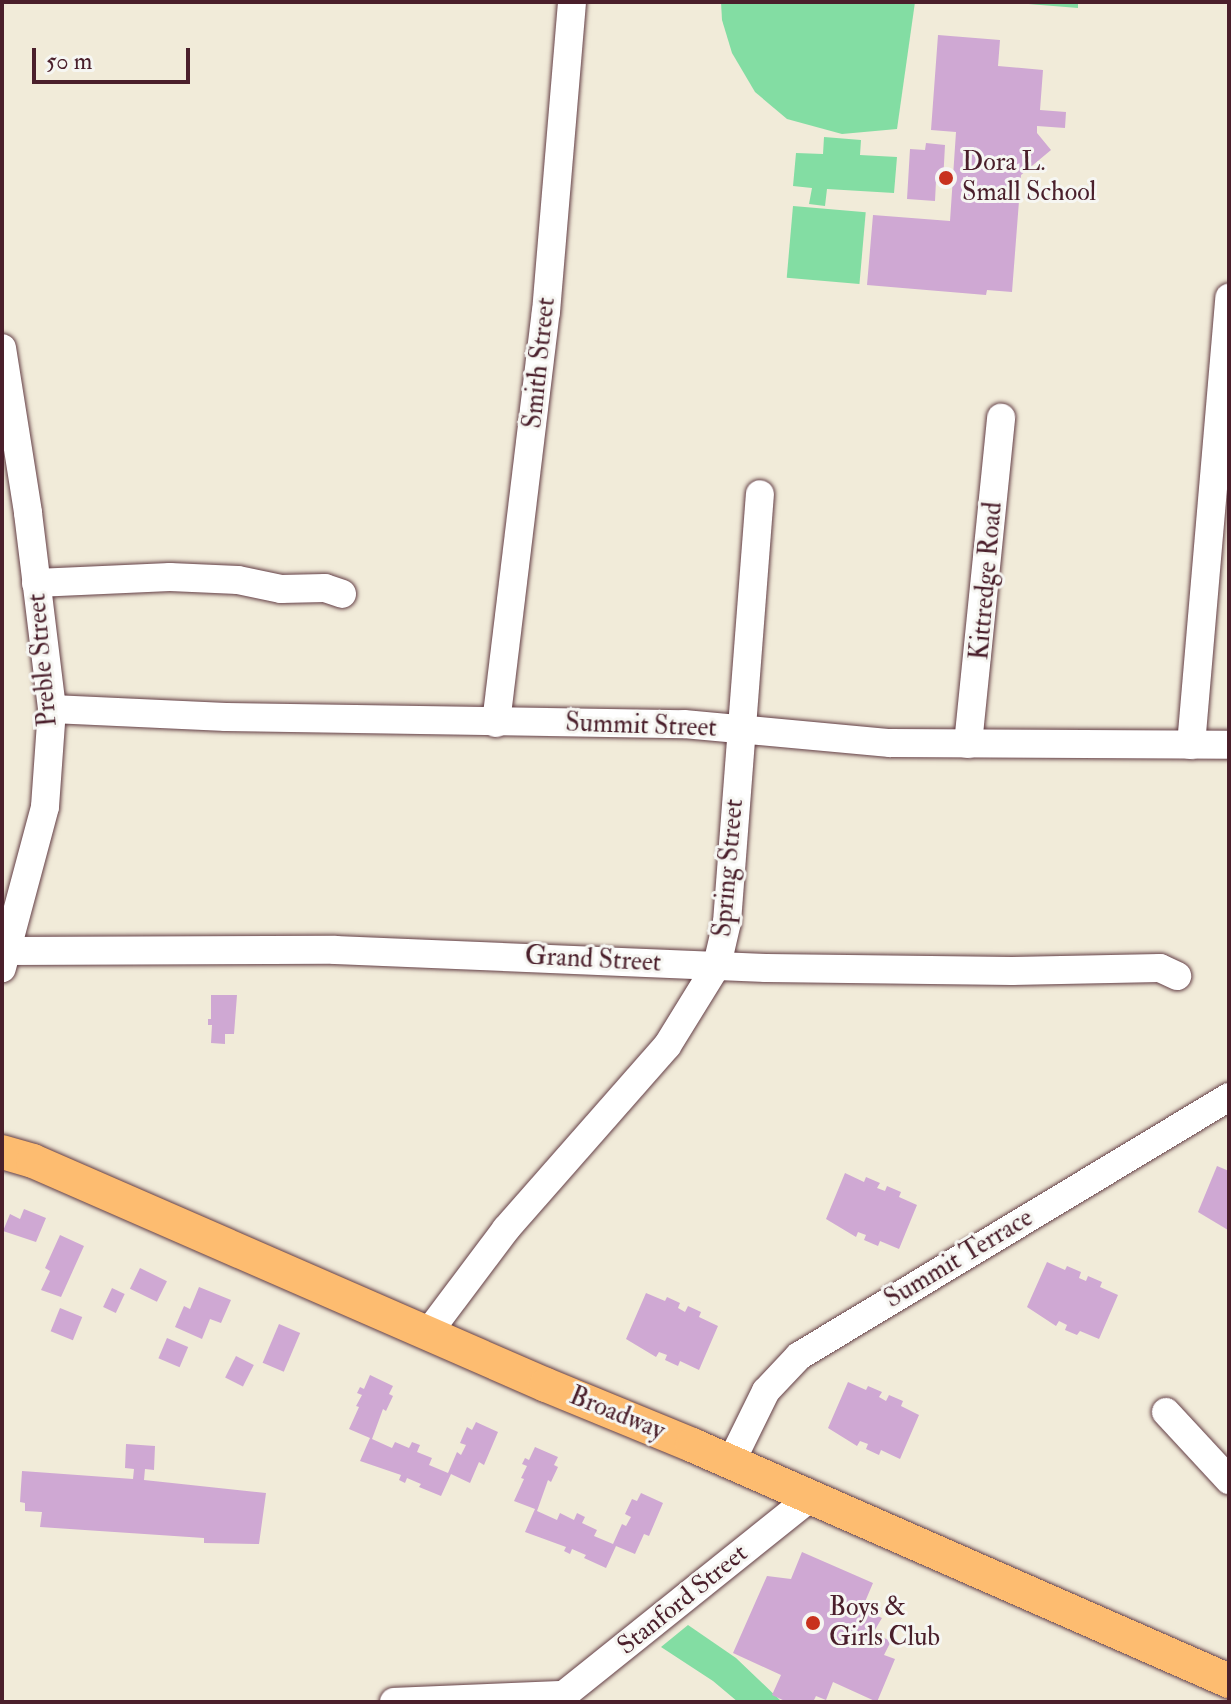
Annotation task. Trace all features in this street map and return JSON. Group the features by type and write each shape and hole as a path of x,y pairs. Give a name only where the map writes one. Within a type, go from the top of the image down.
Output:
{"main road":[{"name":"Broadway","path":"2,1152 33,1161 1229,1681"}],"street":[{"name":"Smith Street","path":"496,723 546,312 572,2"},
{"path":"1191,745 1229,298"},
{"name":"Preble Street","path":"2,348 8,428 36,583 52,709 45,807 5,960"},
{"name":"Kittredge Road","path":"968,744 1001,418"},
{"name":"Spring Street","path":"428,1333 506,1229 667,1046 717,965 727,922 760,494"},
{"path":"36,583 170,577 238,580 281,589 325,588 342,594"},
{"name":"Summit Street","path":"52,709 496,723 684,724 890,743 1229,745"},
{"name":"Grand Street","path":"5,960 335,950 717,965 1012,971 1160,968 1177,976"},
{"name":"Summit Terrace","path":"731,1462 766,1391 799,1356 1229,1097"},
{"path":"1166,1412 1229,1480"},
{"name":"Stanford Street","path":"560,1698 810,1498"},
{"path":"394,1702 560,1698"}],"green space":[{"path":"721,2 915,2 897,129 842,134 787,119 755,92 732,53 722,20"},
{"path":"1004,2 1078,2 1078,8"},
{"path":"824,137 861,140 860,155 897,157 894,193 827,189 825,206 809,204 812,188 793,186 796,153 823,154"},
{"path":"793,206 866,212 859,284 787,278"},
{"path":"688,1625 736,1658 782,1702 738,1702 713,1681 661,1647"}],"building":[{"path":"938,35 1000,40 998,66 1043,70 1040,110 1066,112 1065,128 1037,126 1037,133 1051,150 1021,175 1012,292 987,290 986,295 867,285 873,215 950,221 956,132 931,130"},
{"path":"926,143 945,145 943,182 936,181 935,201 907,199 910,149 925,150"},
{"path":"211,995 237,995 234,1034 225,1034 225,1044 211,1043 212,1025 208,1025 208,1019 211,1019"},
{"path":"1217,1166 1229,1171 1228,1230 1198,1212"},
{"path":"845,1173 864,1182 866,1177 880,1183 877,1188 885,1191 887,1186 901,1192 899,1197 917,1205 899,1249 880,1241 878,1246 864,1240 866,1235 858,1232 856,1237 826,1219"},
{"path":"24,1209 46,1218 36,1242 3,1231 10,1214 20,1219"},
{"path":"60,1235 84,1246 61,1297 41,1290 50,1271 45,1268"},
{"path":"1047,1262 1065,1270 1067,1266 1081,1272 1079,1278 1086,1281 1088,1276 1102,1282 1100,1287 1118,1295 1099,1339 1080,1331 1077,1335 1065,1330 1067,1325 1059,1321 1056,1326 1027,1307"},
{"path":"140,1268 167,1281 157,1302 130,1289"},
{"path":"199,1287 231,1300 221,1323 210,1319 202,1339 175,1327 184,1306 190,1309"},
{"path":"112,1288 125,1294 116,1313 103,1307"},
{"path":"646,1293 680,1303 678,1308 685,1312 688,1306 701,1312 699,1317 718,1326 699,1370 680,1361 678,1366 665,1360 667,1355 659,1352 656,1357 626,1339"},
{"path":"60,1308 82,1317 73,1340 51,1331"},
{"path":"279,1324 300,1333 284,1372 263,1363"},
{"path":"167,1338 188,1347 180,1367 158,1358"},
{"path":"236,1356 254,1365 243,1386 225,1377"},
{"path":"370,1375 393,1386 389,1394 393,1396 386,1411 383,1409 372,1439 392,1448 395,1442 409,1448 412,1442 420,1445 417,1452 432,1458 429,1465 448,1473 457,1452 461,1455 466,1445 460,1443 467,1427 472,1430 476,1422 498,1432 484,1465 479,1462 470,1483 451,1474 441,1496 407,1478 405,1483 399,1480 401,1475 360,1461 370,1438 349,1429 362,1395 357,1393 360,1387 364,1389"},
{"path":"848,1382 866,1390 868,1386 882,1392 879,1397 886,1401 889,1395 903,1401 901,1406 919,1415 900,1459 881,1450 879,1455 866,1449 868,1444 860,1441 857,1446 828,1428"},
{"path":"126,1444 155,1446 154,1470 145,1469 144,1480 266,1493 259,1544 204,1543 204,1538 40,1527 42,1512 25,1511 25,1503 20,1502 22,1471 133,1479 134,1469 125,1468"},
{"path":"535,1447 558,1457 554,1465 558,1467 551,1482 548,1480 537,1511 557,1520 560,1513 574,1520 577,1513 585,1517 582,1523 597,1530 594,1536 613,1544 622,1524 626,1526 631,1517 625,1514 632,1499 637,1501 641,1493 663,1503 649,1536 644,1534 635,1554 616,1546 606,1568 584,1558 586,1555 572,1549 570,1554 564,1551 566,1547 525,1532 535,1509 514,1501 527,1466 522,1464 525,1458 529,1460"},
{"name":"Boys & Girls Club","path":"802,1552 873,1583 862,1609 882,1618 873,1633 891,1641 884,1655 895,1659 877,1702 833,1682 826,1700 816,1696 813,1702 787,1702 772,1695 781,1675 733,1653 767,1576 791,1579"}],"place":[{"name":"Dora L. Small School","path":"946,178"},
{"name":"Boys & Girls Club","path":"813,1623"}]}
